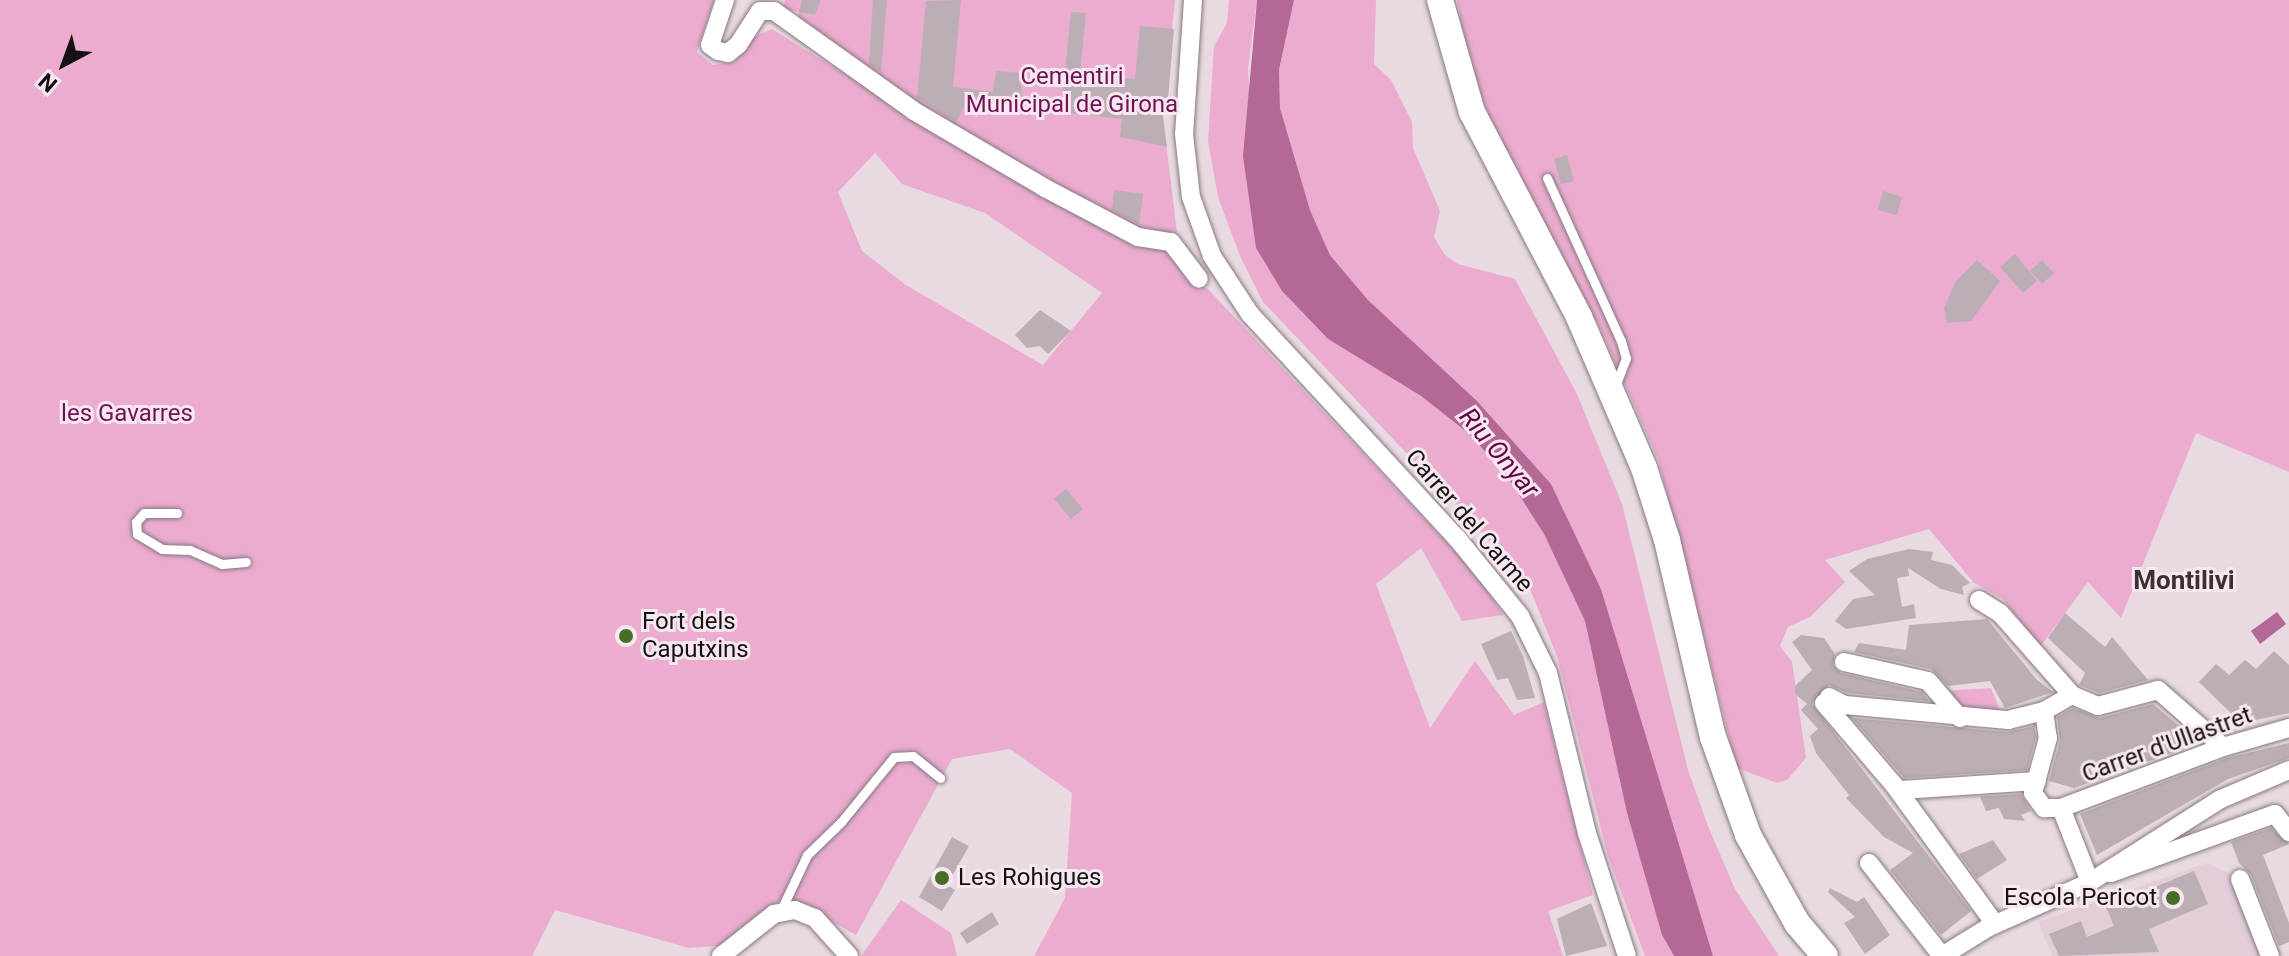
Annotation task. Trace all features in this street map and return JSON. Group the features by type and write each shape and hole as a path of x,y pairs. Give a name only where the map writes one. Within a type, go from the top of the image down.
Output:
{"main road":[{"path":"1440,0 1472,112 1614,390 1667,540 1713,737 1733,797 1764,870 1825,956"}],"street":[{"path":"725,0 710,45 718,51 728,53 738,45 760,11 774,11 914,111 1045,188 1138,237 1171,242 1199,279"},
{"name":"Carrer del Carme","path":"1193,0 1185,93 1187,169 1201,228 1238,299 1486,571 1520,616 1548,673 1591,846 1627,956"},
{"path":"1979,600 2000,613 2072,695 2098,706 2158,690 2223,747"},
{"path":"1844,662 1928,681 1960,718"},
{"path":"1995,924 1826,700 1852,706 1960,718 2008,720 2044,711 2072,695"},
{"path":"1846,727 1852,706"},
{"path":"2044,711 2048,738 2033,793 2053,808"},
{"name":"Carrer d'Ullastret","path":"2090,882 2053,808 2223,747 2289,728"},
{"path":"2090,882 2167,829 2289,770"},
{"path":"1901,790 2037,781"},
{"path":"1869,863 1942,956 1995,924 2090,882 2275,814 2289,832"},
{"path":"2167,829 2178,850"},
{"path":"2240,879 2270,956"},
{"path":"721,956 781,910 815,918 849,956"}],"lane":[{"path":"1547,178 1621,341 1626,358 1614,390"},
{"path":"177,513 144,513 136,522 137,534 162,549 190,550 222,564 246,562"},
{"path":"781,910 807,855 841,822 894,757 913,756 940,778"}],"shaded area":[{"name":"Escola Pericot","path":"2207,863 2230,874 2262,956 2052,956 2038,922"}],"green space":[{"name":"les Gavarres","path":"0,0 714,0 697,52 713,65 734,62 755,36 772,29 1017,181 1169,246 1198,284 1208,289 1479,577 1503,615 1462,621 1421,548 1376,584 1430,728 1475,661 1514,715 1544,702 1593,895 1548,911 1563,956 1034,956 1065,898 1072,793 1010,749 952,759 856,935 800,903 778,901 728,945 689,948 555,910 532,956 0,956","holes":["875,153 902,184 985,213 1102,293 1043,365 906,285 862,251 838,192"]},
{"name":"Cementiri Municipal de Girona","path":"785,0 1175,0 1163,117 1177,233 1138,232 915,107 798,20 799,12 783,8"},
{"path":"1229,0 1257,0 1248,68 1256,248 1282,291 1328,339 1421,396 1468,433 1505,473 1544,534 1585,621 1627,813 1662,935 1674,956 1645,956 1608,856 1557,656 1526,579 1263,302 1240,256 1218,197 1208,141 1214,46 1227,23"},
{"path":"1294,0 1376,0 1374,64 1391,80 1412,122 1413,148 1440,211 1434,237 1445,255 1458,264 1515,279 1577,394 1622,504 1688,770 1708,826 1735,889 1779,956 1713,956 1708,948 1601,589 1551,484 1477,401 1368,300 1330,255 1310,210 1280,108 1279,70"},
{"path":"1457,0 2289,0 2289,472 2196,433 2121,618 2088,582 2040,647 2003,599 1974,583 1929,529 1825,560 1845,582 1810,617 1788,627 1780,646 1792,662 1806,758 1787,780 1777,783 1737,768 1658,459 1601,330 1491,120 1470,67"},
{"path":"1991,688 2003,718 1960,717 1943,691"},
{"path":"901,900 951,933 957,956 861,956"}],"water":[{"name":"Riu Onyar","path":"1257,0 1294,0 1279,70 1280,108 1310,210 1330,255 1368,300 1477,401 1551,484 1601,589 1713,956 1674,956 1662,935 1627,813 1585,621 1544,534 1505,473 1468,433 1421,396 1328,339 1282,291 1256,248 1243,156"},
{"path":"2277,612 2286,624 2260,644 2251,631"}],"building":[{"path":"802,0 821,0 815,15 799,12"},
{"path":"873,0 887,0 881,72 869,64"},
{"path":"961,0 953,87 993,92 996,71 1020,73 1022,95 1018,108 967,102 956,122 917,98 926,1"},
{"path":"1071,12 1086,13 1080,73 1135,79 1140,26 1174,29 1167,110 1162,109 1167,147 1120,137 1122,119 1061,112"},
{"path":"1567,155 1574,181 1561,184 1554,159"},
{"path":"1114,190 1143,194 1139,224 1112,210"},
{"path":"1883,191 1902,197 1897,215 1878,210"},
{"path":"2015,254 2037,281 2023,293 2000,267"},
{"path":"1977,260 2000,281 1971,321 1947,323 1944,308 1956,281"},
{"path":"2042,260 2054,273 2042,284 2030,271"},
{"path":"1040,310 1071,331 1048,354 1040,346 1027,348 1015,335"},
{"path":"1066,489 1083,509 1071,519 1054,499"},
{"path":"1909,549 1933,552 1931,560 1952,565 1970,583 1962,587 1964,595 1941,589 1908,568 1909,576 1897,578 1902,607 1914,604 1916,618 1846,629 1835,621 1853,599 1875,595 1849,571 1867,559"},
{"path":"2065,613 2105,647 2112,637 2148,680 2099,693 2079,685 2085,673 2048,638"},
{"path":"1987,619 2037,680 2053,692 2005,708 1990,681 1948,686 1931,669 1854,652 1859,643 1906,650 1909,625"},
{"path":"1511,631 1523,656 1535,698 1517,700 1508,678 1497,680 1481,644"},
{"path":"1801,635 1824,638 1835,654 1833,666 1841,673 1922,692 1929,701 1848,693 1829,685 1812,704 1971,911 1941,935 1890,870 1913,853 1884,837 1846,798 1849,795 1816,753 1810,736 1818,729 1801,710 1807,704 1795,694 1795,686 1812,670 1792,642"},
{"path":"2274,651 2289,665 2289,713 2241,723 2199,682 2216,664 2229,675 2245,660 2256,669"},
{"path":"2153,704 2191,736 2186,748 2074,788 2049,781 2060,741 2057,717 2073,708 2100,718"},
{"path":"1852,718 2007,732 2034,726 2036,737 2027,770 1904,778"},
{"path":"2289,743 2289,758 2228,779 2097,855 2080,814 2227,758"},
{"path":"2021,794 2031,811 2021,815 2025,821 2004,819 1999,808 1986,811 1980,797 1946,799"},
{"path":"2271,828 2289,844 2263,855 2289,923 2289,942 2279,946 2251,875 2239,863 2231,842"},
{"name":"Les Rohigues","path":"952,837 969,846 947,885 955,890 942,911 919,897"},
{"path":"1993,840 2007,860 1977,879 1959,854"},
{"path":"2194,871 2208,904 2149,929 2159,952 2059,956 2049,934 2081,921 2087,937 2114,926 2106,907"},
{"path":"1830,888 1857,902 1864,897 1890,935 1865,954 1844,923 1855,917 1828,892"},
{"path":"1591,903 1607,946 1566,956 1557,919"},
{"path":"992,912 999,924 967,944 960,933"}],"place":[{"name":"Fort dels Caputxins","path":"626,636"},
{"name":"Les Rohigues","path":"942,878"},
{"name":"Escola Pericot","path":"2173,898"}],"district":[{"name":"Montilivi","path":"2184,581"}]}
